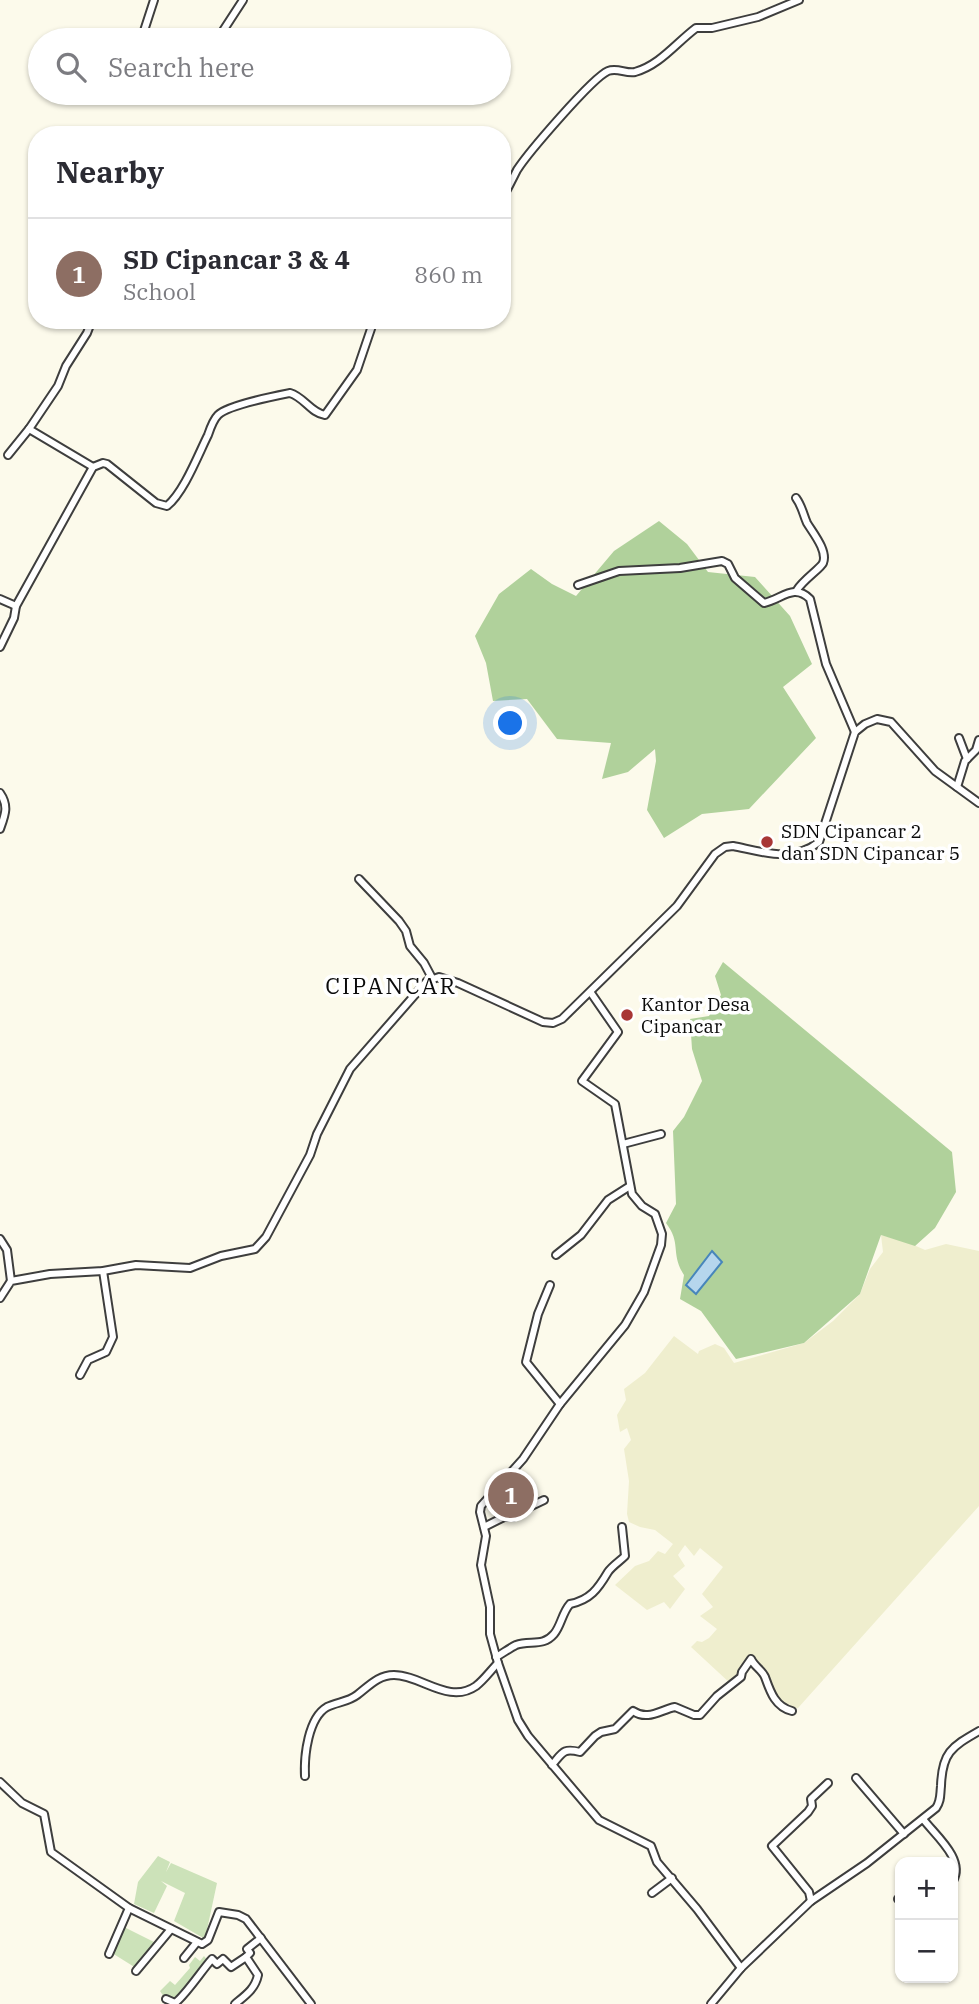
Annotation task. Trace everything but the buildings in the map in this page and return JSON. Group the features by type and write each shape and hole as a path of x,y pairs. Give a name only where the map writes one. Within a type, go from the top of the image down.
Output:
{"street":[{"path":"145,28 154,0"},
{"path":"225,28 243,0"},
{"path":"511,182 518,169 562,116 609,71 635,72 669,53 696,28 726,26 758,17 797,1"},
{"path":"8,455 58,386 66,366 89,329"},
{"path":"0,647 14,618 16,606 93,467 107,464 156,503 167,506 187,477 214,421 223,411 290,393 296,394 319,414 325,415 357,370 371,329"},
{"path":"29,429 93,467"},
{"path":"578,584 619,571 680,568 722,561 728,564 735,578 764,603 797,590 810,574 820,568 825,558 796,498"},
{"path":"797,590 810,599 826,664 855,732"},
{"path":"0,598 16,606"},
{"path":"11,1282 50,1274 146,1265 190,1268 221,1256 255,1249 266,1237 310,1155 317,1134 349,1069 432,978 439,977 458,983 543,1022 562,1020 677,906 715,853 733,846 786,856 796,855 819,842 855,732 864,724 877,719 891,722 935,771 979,803"},
{"path":"958,737 967,758"},
{"path":"957,788 967,758 976,750 979,740"},
{"path":"0,793 7,809 0,829"},
{"path":"359,879 399,921 406,931 410,946 432,978"},
{"path":"591,993 618,1032 618,1036 582,1081 615,1104 631,1186 636,1200 658,1218 662,1234 661,1245 644,1292 625,1325 560,1404 523,1460 481,1506 486,1539 481,1565 490,1607 490,1634 517,1720 528,1736 599,1820 646,1842 657,1862 741,1968"},
{"path":"623,1144 661,1134"},
{"path":"556,1255 581,1235 608,1199 631,1186"},
{"path":"0,1239 7,1250 11,1282 0,1298"},
{"path":"80,1375 89,1360 106,1352 113,1337 103,1271"},
{"path":"550,1285 538,1314 526,1362 560,1404"},
{"path":"484,1527 504,1517 513,1517 544,1500"},
{"path":"305,1776 304,1760 308,1740 320,1713 328,1707 355,1697 384,1676 410,1677 446,1692 468,1690 476,1686 497,1660 515,1645 530,1642 541,1644 549,1639 556,1632 570,1604 580,1602 599,1589 612,1568 625,1556 622,1527"},
{"path":"552,1765 564,1751 573,1749 580,1752 601,1732 615,1729 633,1711 640,1715 655,1715 675,1707 701,1715 717,1696 741,1677 751,1659 765,1675 766,1685 781,1706 792,1711"},
{"path":"711,2004 741,1968 811,1901 904,1834 939,1803 941,1775 947,1754 979,1731"},
{"path":"856,1778 904,1834"},
{"path":"0,1782 22,1803 44,1814 49,1848 55,1856 129,1908 202,1944 208,1940 218,1914 222,1911 247,1919 311,2004"},
{"path":"811,1901 809,1892 772,1846 808,1812 812,1806 811,1799 828,1783"},
{"path":"923,1819 951,1857"},
{"path":"652,1893 672,1878"},
{"path":"109,1954 129,1908"},
{"path":"136,1971 171,1929"},
{"path":"166,1998 175,2003 182,1998 212,1959 218,1964 223,1959 231,1967 246,1957 250,1953 247,1949 261,1938"},
{"path":"184,1958 197,1942"},
{"path":"231,2004 252,1990 256,1983 258,1975 246,1957"}],"green space":[{"path":"659,521 687,544 708,572 755,577 790,616 812,664 783,687 816,738 749,809 702,814 664,838 647,810 656,761 655,749 628,772 602,779 611,743 557,739 527,699 493,701 486,663 475,636 499,594 531,569 576,596 614,551"},
{"path":"723,962 952,1152 956,1192 935,1228 915,1246 881,1235 860,1294 804,1343 736,1359 701,1311 680,1299 684,1275 678,1261 674,1237 666,1223 676,1204 673,1131 684,1117 702,1081 692,1049 690,1019 709,1016 721,995 715,976"},
{"path":"881,1235 925,1250 946,1244 979,1251 979,1506 798,1708 785,1707 774,1696 752,1658 731,1684 691,1647 697,1641 702,1642 709,1638 717,1629 700,1616 713,1607 702,1594 723,1567 700,1548 694,1556 685,1545 678,1555 685,1566 673,1576 685,1589 670,1609 664,1602 647,1610 615,1585 635,1566 649,1561 658,1551 665,1554 673,1544 655,1530 629,1522 629,1481 624,1449 631,1440 627,1428 620,1432 617,1415 626,1400 624,1389 645,1373 674,1336 698,1354 715,1344 724,1348 734,1363 804,1343 833,1321 860,1294 870,1269 883,1252"},
{"path":"158,1856 170,1862 166,1872 171,1863 217,1883 205,1939 174,1921 185,1893 161,1881 167,1886 154,1913 134,1904 138,1882"},
{"path":"124,1927 156,1943 136,1968 112,1953"},
{"path":"204,1956 208,1961 192,1978 181,1997 174,2001 164,1997 160,1991 170,1981 175,1985 190,1968 189,1965 195,1957 200,1961"}],"water":[{"path":"712,1251 722,1262 696,1294 686,1285"}],"place":[{"name":"SDN Cipancar 2 dan SDN Cipancar 5","path":"767,842"},
{"name":"Kantor Desa Cipancar","path":"627,1015"},
{"name":"SD Cipancar 3 & 4","path":"511,1495"}],"district":[{"name":"CIPANCAR","path":"391,986"}]}
